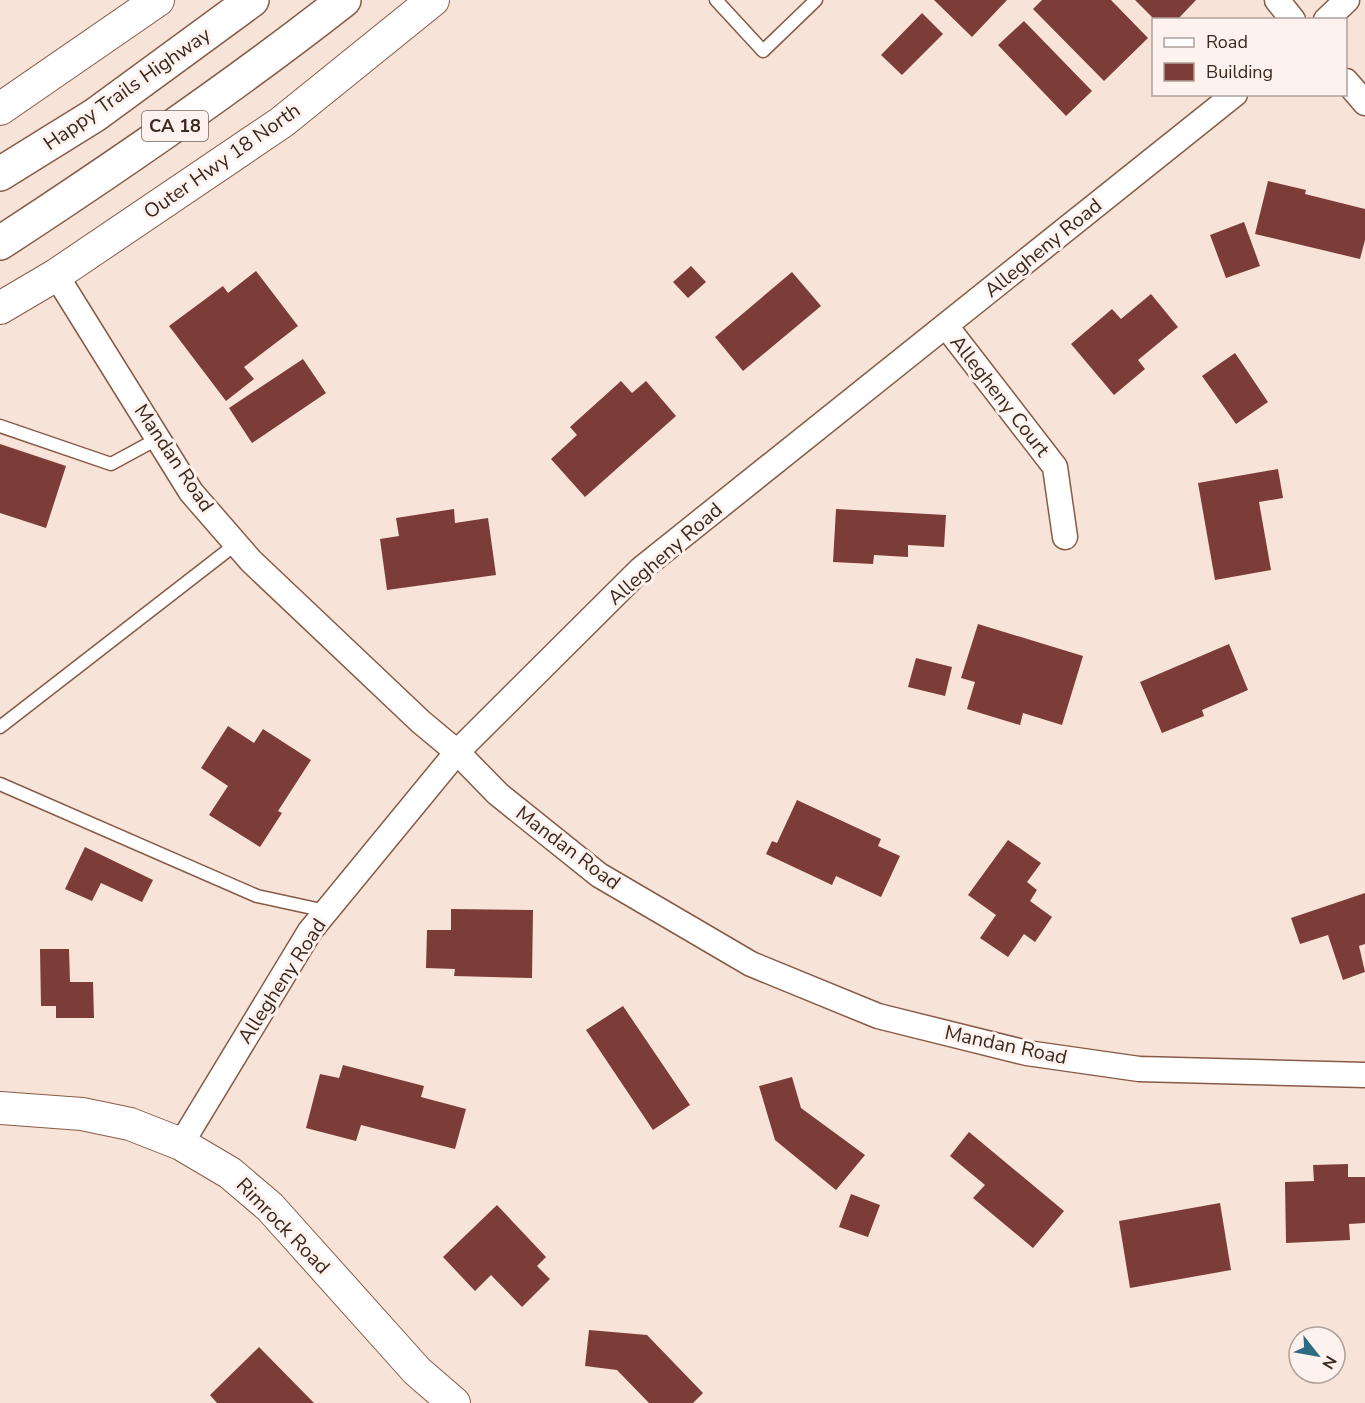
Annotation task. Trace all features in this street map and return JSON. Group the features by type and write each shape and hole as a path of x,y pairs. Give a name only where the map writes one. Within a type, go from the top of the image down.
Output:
{"main road":[{"name":"Happy Trails Highway","path":"0,174 95,115 252,0"},
{"name":"CA 18","path":"0,243 135,155 254,70 344,0"}],"street":[{"path":"0,109 158,0"},
{"name":"Outer Hwy 18 North","path":"0,308 56,275 282,122 433,0"},
{"path":"1277,0 1291,18"},
{"path":"1328,18 1347,0"},
{"path":"1347,82 1365,103"},
{"name":"Allegheny Road","path":"181,1144 310,931 457,752 641,569 1233,96"},
{"name":"Mandan Road","path":"56,275 191,492 251,561 413,714 457,752 498,794 598,875 751,964 879,1016 1027,1053 1139,1069 1365,1075"},
{"name":"Allegheny Court","path":"946,326 1055,467 1065,537"},
{"name":"Rimrock Road","path":"0,1108 82,1114 130,1124 181,1144 230,1173 270,1207 417,1371 454,1403"}],"lane":[{"path":"716,0 763,51 816,0"},
{"path":"0,426 111,464 159,438"},
{"path":"0,727 236,544"},
{"path":"0,784 257,896 326,912"}],"building":[{"path":"934,0 1007,0 972,37"},
{"path":"1042,0 1111,0 1148,38 1104,81 1033,9"},
{"path":"1135,0 1196,0 1179,18 1153,18"},
{"path":"922,13 943,34 902,75 881,55"},
{"path":"1024,21 1092,91 1066,116 998,45"},
{"path":"1268,181 1306,190 1305,194 1365,209 1365,240 1360,259 1255,234"},
{"path":"1244,222 1260,266 1226,278 1210,235"},
{"path":"691,266 706,282 688,298 673,282"},
{"path":"256,271 298,326 244,367 254,379 226,401 169,326 223,286 228,293"},
{"path":"792,272 821,306 743,371 715,337"},
{"path":"1151,294 1178,327 1138,360 1145,369 1114,395 1071,344 1112,309 1121,319"},
{"path":"1235,353 1268,402 1236,424 1202,376"},
{"path":"303,359 326,393 252,443 229,408"},
{"path":"621,381 632,393 646,381 676,416 585,497 551,459 577,435 570,427"},
{"path":"0,444 66,466 46,528 0,513"},
{"path":"1278,469 1283,498 1259,502 1271,570 1215,580 1198,483"},
{"path":"454,509 455,523 488,518 496,575 387,590 380,539 399,536 396,518"},
{"path":"836,509 946,515 944,547 908,545 908,557 874,555 873,564 833,562"},
{"path":"978,624 1083,656 1062,725 1023,713 1020,725 967,709 975,682 961,678"},
{"path":"1229,644 1248,690 1202,710 1204,716 1162,733 1140,682"},
{"path":"916,658 952,667 945,696 908,687"},
{"path":"228,726 254,743 263,729 311,760 278,811 282,813 260,847 209,815 228,786 201,768"},
{"path":"797,800 881,839 878,846 900,856 881,897 836,876 832,885 766,854 772,841 777,843"},
{"path":"1008,840 1041,863 1027,882 1037,890 1030,901 1052,917 1035,942 1024,934 1008,957 980,938 996,915 968,895"},
{"path":"85,847 153,880 142,902 101,883 92,901 65,889"},
{"path":"1365,893 1365,944 1359,946 1365,972 1343,980 1328,935 1300,944 1291,918"},
{"path":"451,909 533,910 532,978 454,976 455,969 426,968 427,930 451,930"},
{"path":"40,949 69,949 70,982 93,982 94,1018 56,1018 56,1006 41,1006"},
{"path":"623,1006 690,1105 653,1130 586,1030"},
{"path":"343,1065 424,1086 421,1097 466,1109 455,1149 361,1125 356,1141 306,1128 320,1074 339,1078"},
{"path":"792,1077 801,1108 865,1155 836,1190 775,1140 759,1086"},
{"path":"969,1132 1064,1211 1033,1248 973,1198 985,1185 950,1156"},
{"path":"1348,1164 1348,1177 1365,1177 1365,1223 1349,1224 1350,1240 1286,1243 1285,1182 1314,1181 1313,1165"},
{"path":"851,1194 880,1205 868,1237 839,1227"},
{"path":"1220,1203 1231,1270 1130,1288 1119,1221"},
{"path":"497,1205 546,1257 537,1266 550,1279 522,1307 491,1275 475,1291 443,1257"},
{"path":"589,1330 647,1335 703,1393 693,1403 649,1403 617,1370 585,1366"},
{"path":"259,1347 314,1403 217,1403 210,1395"}]}
